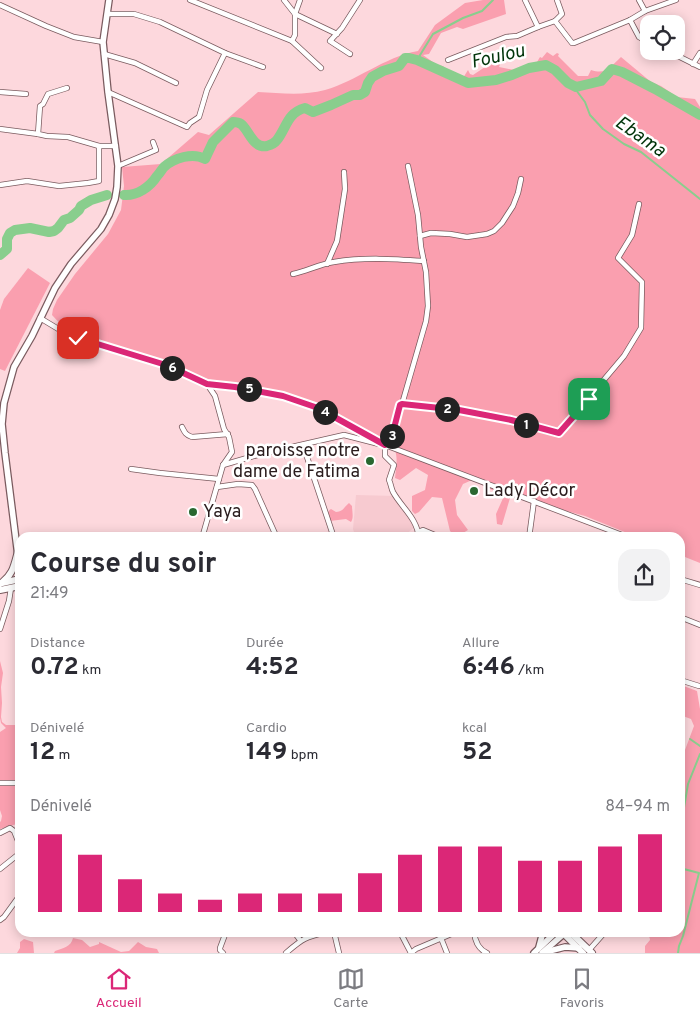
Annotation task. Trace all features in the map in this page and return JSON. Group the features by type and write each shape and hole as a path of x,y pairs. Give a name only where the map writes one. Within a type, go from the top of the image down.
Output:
{"main road":[{"path":"0,586 12,572 15,564"},
{"path":"0,586 15,581"},
{"path":"0,586 15,587"},
{"path":"570,937 586,951"},
{"path":"570,937 586,951"}],"street":[{"path":"16,532 4,453 2,424 4,403 14,367 32,336 55,288 71,264 100,229 109,215 115,199 118,166 103,42 109,0"},
{"path":"190,0 292,41 321,68"},
{"path":"284,0 295,14 337,34"},
{"path":"292,41 295,35 295,14 300,0"},
{"path":"350,54 330,41 342,28 360,0"},
{"path":"525,0 538,27"},
{"path":"448,60 506,37 517,36 555,20 562,14 557,0"},
{"path":"639,0 645,11"},
{"path":"555,20 574,43 674,0"},
{"path":"0,5 74,37 103,42"},
{"path":"107,14 134,14 160,22 225,53 263,67"},
{"path":"630,20 640,39"},
{"path":"108,92 187,127 199,117 207,90 225,53"},
{"path":"693,64 700,53"},
{"path":"104,54 135,63 176,83"},
{"path":"685,60 700,67"},
{"path":"38,134 40,106 48,94 67,88"},
{"path":"0,92 26,94"},
{"path":"0,129 68,137 99,146 116,146"},
{"path":"118,166 156,150 153,142"},
{"path":"0,185 27,180 60,186 99,181 99,146"},
{"path":"408,166 418,215 428,298 426,321 402,404 400,405 392,436 385,445 386,456 394,465 389,480 392,490 416,525 418,532 423,530 428,532"},
{"path":"327,264 337,241 345,189 344,172"},
{"path":"420,236 431,233 467,237 494,231 502,223 513,206 521,179"},
{"path":"402,404 459,410 511,420 559,433 624,356 641,328 642,282 618,258 632,235 639,204"},
{"path":"293,274 327,264 368,259 384,258 424,262"},
{"path":"40,318 78,338 166,365 207,384 283,396 318,408 385,445"},
{"path":"204,532 223,465 232,452 215,396 207,384"},
{"path":"182,427 188,436 192,437 228,434"},
{"path":"223,465 261,454 344,435 385,445 610,532"},
{"path":"302,444 332,532"},
{"path":"131,469 219,479"},
{"path":"216,487 238,484 252,485 274,532"},
{"path":"530,532 534,501"},
{"path":"685,580 700,585"},
{"path":"0,629 9,601 10,588"},
{"path":"685,618 700,624"},
{"path":"685,682 699,686"},
{"path":"0,782 15,783"},
{"path":"0,833 10,828 15,834"},
{"path":"0,869 15,857"},
{"path":"0,920 15,902"},
{"path":"222,953 220,948 224,937"},
{"path":"286,953 300,940 307,937"},
{"path":"335,937 339,953"},
{"path":"403,937 411,953 441,938 447,953"},
{"path":"475,937 478,947 487,953"},
{"path":"539,952 542,937"},
{"path":"539,952 552,937"},
{"path":"539,952 560,937"},
{"path":"539,952 565,947 586,951 600,937"}],"shaded area":[{"path":"483,0 504,0 506,14 463,29 457,27 441,33 429,54 423,55 437,65 443,66 448,72 463,78 468,70 473,75 485,67 490,55 499,52 502,59 499,67 519,71 537,62 547,52 553,56 557,53 559,54 558,56 578,76 588,76 591,70 605,71 621,57 651,82 661,86 677,97 695,99 700,107 700,563 685,557 685,532 625,532 585,516 515,497 510,498 502,525 497,524 496,514 504,496 472,480 463,484 455,500 457,515 468,530 465,532 451,532 442,498 432,497 419,512 415,514 412,511 412,496 425,490 428,475 416,468 400,480 395,478 396,455 390,445 280,394 207,379 70,332 52,315 57,300 75,274 108,234 121,210 124,186 122,167 161,164 198,132 209,135 258,92 300,94 325,90 348,81 394,58 418,51 435,25 465,3"},
{"path":"28,268 50,283 5,371 0,369 0,310 4,299"},
{"path":"356,495 396,496 418,524 409,532 354,532"},
{"path":"349,503 352,506 353,516 351,522 346,519 330,521 329,510 341,511"},
{"path":"0,661 3,673 1,687 2,722 6,725 15,725 15,824 0,829 2,816 0,810 0,732 6,728 1,723"},
{"path":"685,686 697,691 700,709 700,953 645,953 645,946 650,940 649,937 685,937 685,750 694,726 691,719 685,717"},
{"path":"73,938 82,940 90,947 99,944 99,942 121,952 129,951 138,942 146,947 157,949 159,953 54,953 69,945"},
{"path":"24,939 33,942 34,953 17,953 20,948 20,942"}],"waterway":[{"path":"417,60 433,34 463,18 482,11 493,0"},
{"path":"476,61 485,56"},
{"name":"Foulou","path":"124,195 134,194 147,187 164,167 173,161 189,156 205,159 213,142 233,122 241,124 258,145 267,146 272,144 276,141 294,113 305,108 313,112 353,95 360,95 365,92 372,77 399,66 405,58 417,60 468,83 496,80 529,68 546,65 555,70 568,83 576,87 601,81 612,69 655,89 700,115"},
{"name":"Ebama","path":"576,87 590,115 603,129 624,144 641,152 700,199"},
{"name":"Foulou","path":"0,255 7,249 7,239 10,233 15,230 30,228 49,232 54,231 64,220 70,218 79,210 81,206 91,200 107,195"},
{"path":"690,739 700,746"},
{"name":"Ebama","path":"685,802 688,784 700,754"},
{"name":"Ebama","path":"685,869 699,873 685,928"},
{"name":"Ebama","path":"678,953 683,937"}],"place":[{"name":"paroisse notre dame de Fatima","path":"370,461"},
{"name":"Lady Décor","path":"474,491"},
{"name":"Yaya","path":"193,512"}],"route":[{"path":"78,338 166,365 207,384 283,396 305,403 318,408 385,445 392,436 400,405 402,404 459,410 511,420 559,433 589,399"}]}
